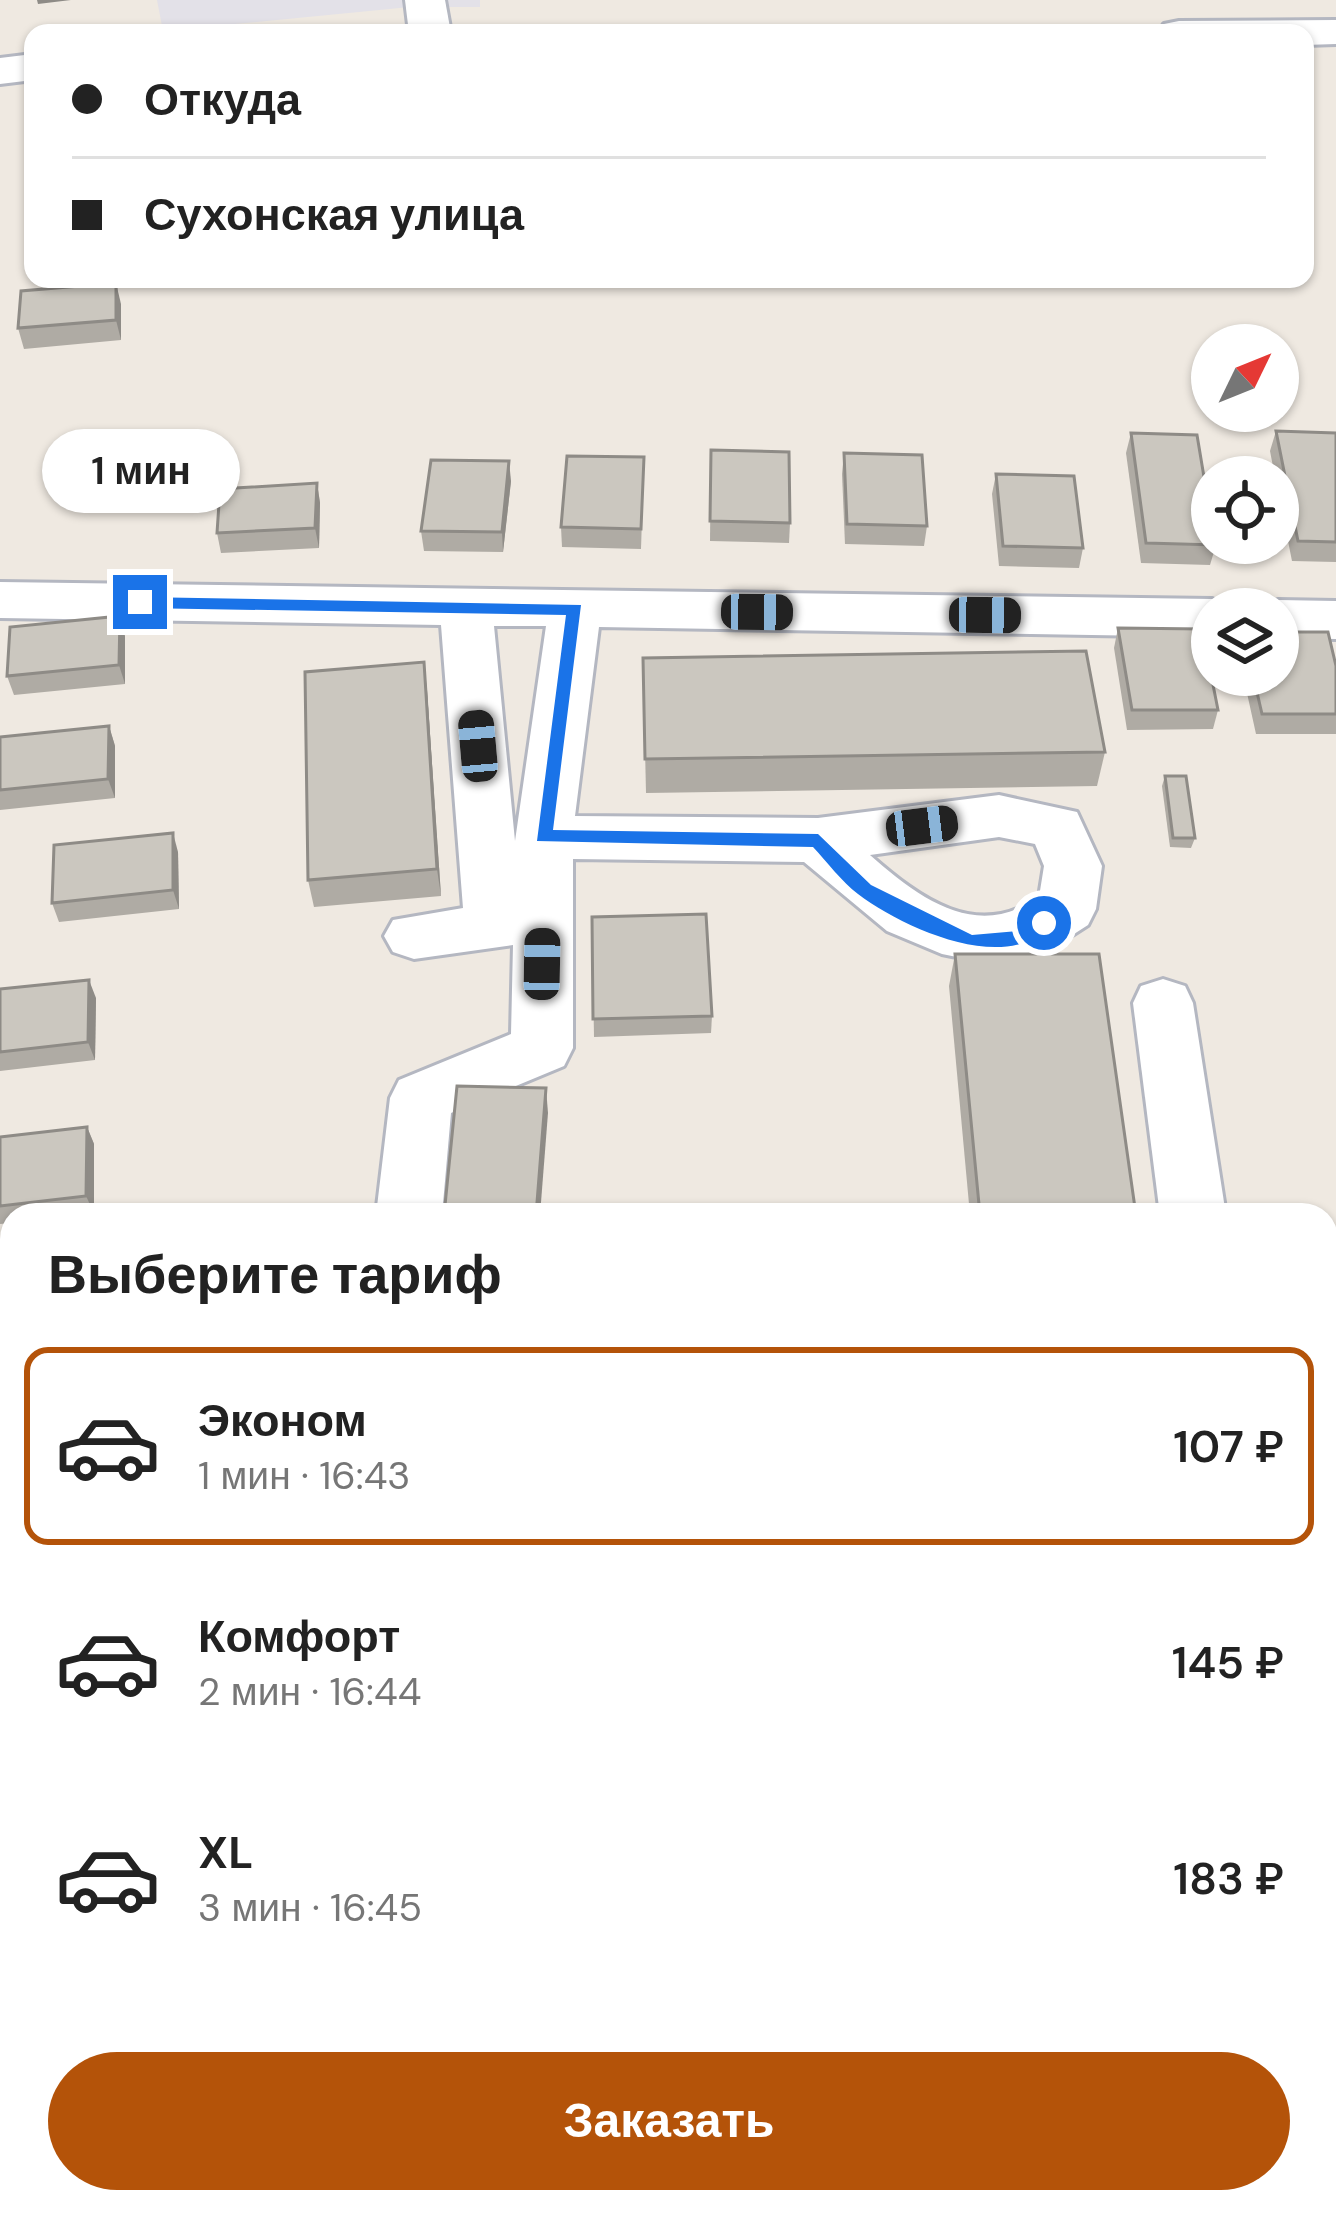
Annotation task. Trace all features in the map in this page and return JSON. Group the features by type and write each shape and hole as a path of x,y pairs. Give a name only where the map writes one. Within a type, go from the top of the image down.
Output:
{"street":[{"path":"0,599 1191,618"},
{"path":"414,937 494,928 466,609"},
{"path":"410,1203 422,1098 542,1048 544,837 575,609"},
{"path":"1299,619 1336,620"},
{"path":"544,837 818,840"},
{"path":"1162,1003 1191,1203"}],"shaded area":[{"path":"157,0 480,0 480,7 410,7 235,24 162,24"}],"building":[{"path":"116,288 116,320 18,328 21,291"},
{"path":"1276,432 1336,433 1336,542 1299,541 1299,456 1281,456"},
{"path":"1131,433 1197,435 1200,456 1191,456 1191,544 1146,543"},
{"path":"711,450 789,452 790,523 710,521"},
{"path":"844,453 922,455 927,526 847,524"},
{"path":"567,456 644,457 641,529 561,527"},
{"path":"431,460 509,461 502,532 421,531"},
{"path":"996,474 1074,476 1083,548 1003,546"},
{"path":"317,483 315,528 217,533 220,489"},
{"path":"120,616 119,665 7,676 10,627"},
{"path":"1118,628 1191,629 1191,696 1215,696 1218,710 1132,710"},
{"path":"1299,632 1328,632 1336,666 1336,714 1262,714 1258,696 1299,696"},
{"path":"1086,651 1105,752 645,759 643,658"},
{"path":"424,662 437,869 308,880 305,672"},
{"path":"109,726 108,779 0,790 0,737"},
{"path":"1165,776 1186,776 1195,838 1173,838"},
{"path":"173,833 173,890 52,903 54,845"},
{"path":"706,914 712,1016 593,1019 592,917"},
{"path":"955,954 1099,954 1134,1203 979,1203"},
{"path":"89,980 88,1042 0,1052 0,989"},
{"path":"457,1086 546,1088 537,1203 445,1203"},
{"path":"87,1127 86,1196 0,1203 0,1137"}],"route":[{"path":"140,602 575,609 544,837 818,840 865,890 970,942 1022,938 1044,923"}]}
